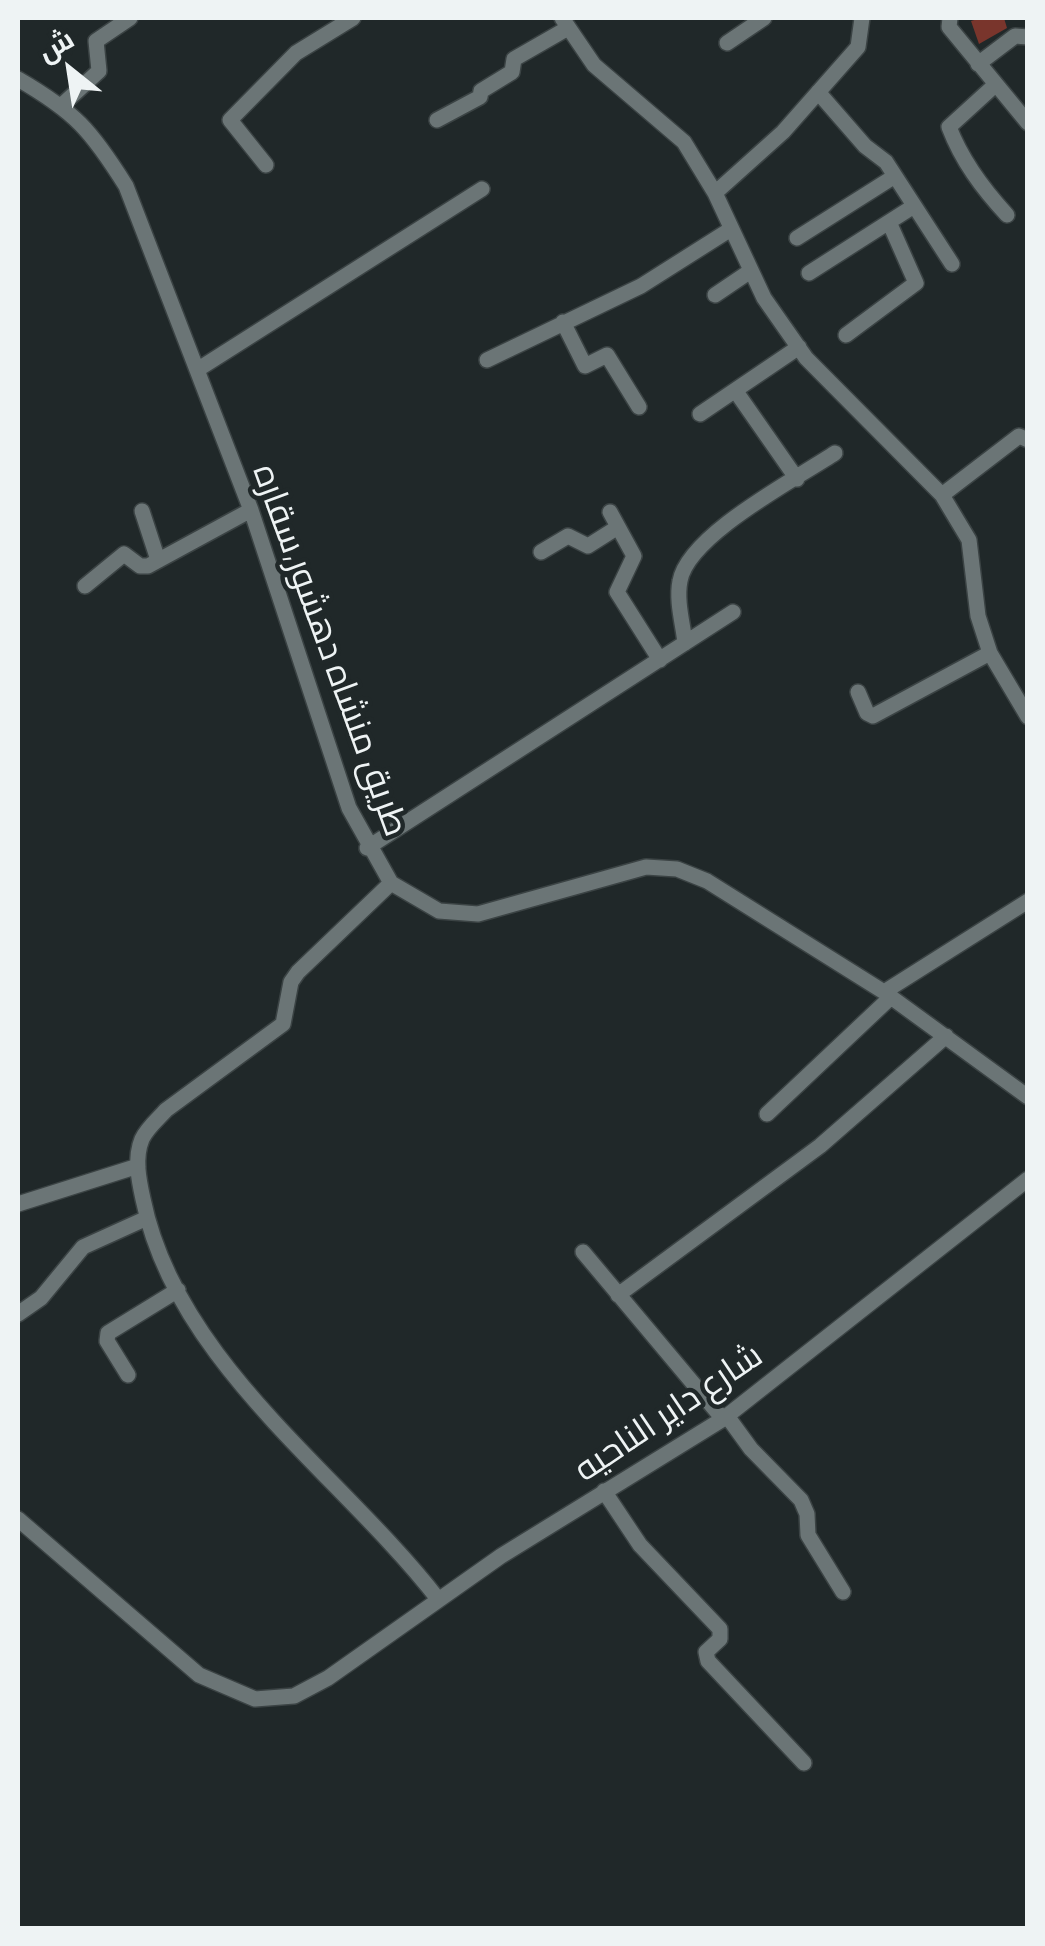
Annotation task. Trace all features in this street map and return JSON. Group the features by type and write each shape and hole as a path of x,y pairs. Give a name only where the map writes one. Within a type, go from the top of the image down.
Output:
{"street":[{"path":"62,105 100,71 96,41 130,18"},
{"path":"266,165 230,120 296,53 353,18"},
{"path":"727,43 764,18"},
{"path":"715,193 774,141 858,47 864,31 862,18"},
{"path":"934,18 950,22 978,64 1028,123"},
{"path":"437,120 480,98 480,90 512,72 514,59 565,23 594,65 672,128 715,193 749,272 799,347 833,390 942,495 970,540 978,616 990,653 1028,717"},
{"path":"978,64 1015,36 1028,36"},
{"name":"طريق منشاه دهشور,سقاره","path":"18,79 62,105 99,143 126,186 252,510 349,808 390,883 439,911 478,914 646,867 677,869 708,881 887,995 1028,1097"},
{"path":"995,85 949,127 971,164 972,176 1007,215"},
{"path":"818,92 895,176 952,264"},
{"path":"797,238 895,176"},
{"path":"197,370 482,189"},
{"path":"809,273 914,206"},
{"path":"846,335 916,283 889,222"},
{"path":"487,360 641,286 731,229"},
{"path":"714,295 749,272"},
{"path":"563,322 584,365 607,355 639,406"},
{"path":"700,414 799,347"},
{"path":"737,392 796,479"},
{"path":"942,495 1018,436 1028,440"},
{"path":"685,644 680,579 693,552 835,453"},
{"path":"85,586 124,554 140,566 158,560 252,510"},
{"path":"142,511 158,560"},
{"path":"541,552 568,536 588,546 614,520 635,560 618,592 660,660"},
{"path":"368,848 733,612"},
{"path":"858,692 873,716 990,653"},
{"path":"390,883 298,972 291,982 290,1008 283,1024 166,1110 151,1126 141,1141 138,1166 147,1218 178,1290 220,1354 300,1452 400,1552 438,1600"},
{"path":"767,1114 887,995 1028,901"},
{"path":"618,1295 820,1146 946,1036"},
{"path":"18,1204 138,1166"},
{"name":"شارع داير الناحيه","path":"18,1519 217,1686 236,1695 275,1700 294,1696 328,1678 604,1491 725,1418 1028,1179"},
{"path":"18,1314 42,1298 83,1247 147,1218"},
{"path":"582,1252 751,1449 801,1500 808,1514 808,1536 843,1592"},
{"path":"128,1375 107,1340 108,1333 178,1290"},
{"path":"604,1491 640,1545 720,1629 720,1640 706,1652 708,1661 804,1762"}],"building":[{"path":"1004,18 1007,28 979,44 971,21"}]}
